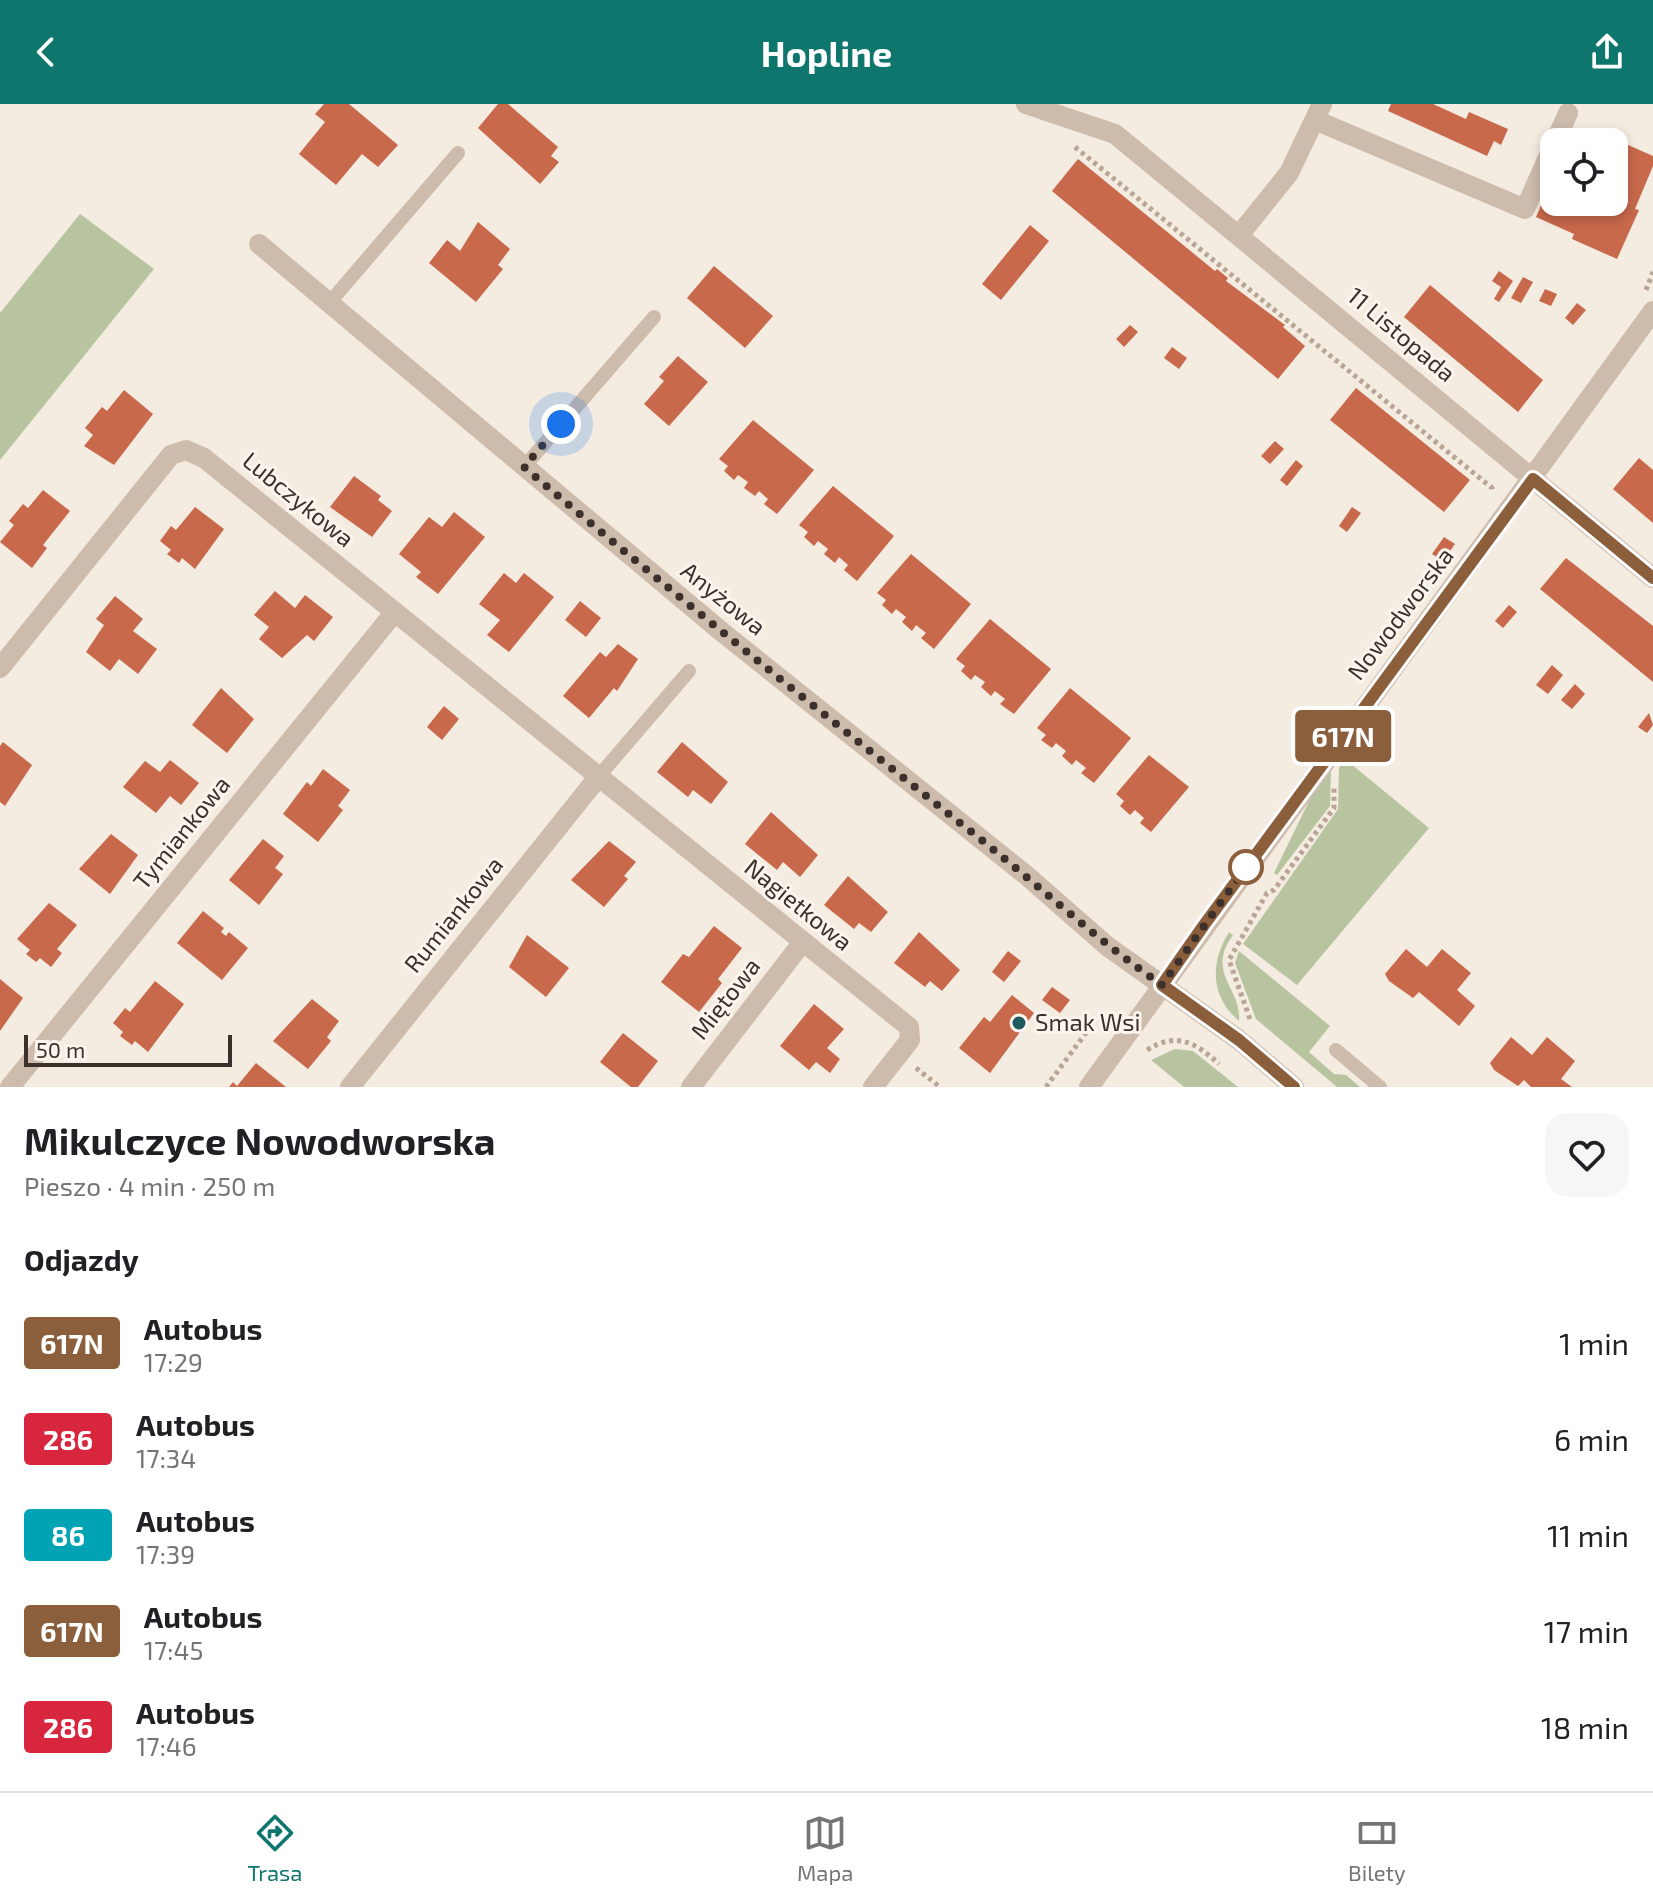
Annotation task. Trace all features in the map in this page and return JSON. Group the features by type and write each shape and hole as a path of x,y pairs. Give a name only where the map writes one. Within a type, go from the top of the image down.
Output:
{"street":[{"name":"11 Listopada","path":"1026,104 1115,134 1240,234 1653,578"},
{"path":"1240,234 1289,173 1318,112 1525,209 1540,175"},
{"path":"1561,128 1568,113"},
{"name":"Anyżowa","path":"259,244 722,632 1026,875 1107,946 1239,1040 1294,1087"},
{"name":"Nowodworska","path":"1089,1087 1653,313"},
{"name":"Lubczykowa","path":"0,668 171,455 186,450 204,458 599,776"},
{"name":"Tymiankowa","path":"10,1087 394,613"},
{"name":"Nagietkowa","path":"599,776 909,1027 910,1040 899,1055"},
{"name":"Rumiankowa","path":"350,1087 599,776"},
{"name":"Miętowa","path":"691,1087 802,943"},
{"path":"873,1087 899,1055"}],"lane":[{"path":"330,302 458,153"},
{"path":"524,467 654,317"},
{"path":"599,776 689,671"},
{"path":"1336,1050 1380,1087"}],"path":[{"path":"1075,147 1492,488 1494,499 1510,511"},
{"path":"1237,943 1229,960 1230,969 1252,1024"},
{"path":"1046,1087 1088,1030"},
{"path":"1141,1057 1157,1043 1184,1040 1197,1044 1219,1064"},
{"path":"899,1055 940,1087"}],"green space":[{"path":"80,214 154,269 0,460 0,313"},
{"path":"1345,759 1429,828 1297,985 1243,944 1338,809 1339,768"},
{"path":"1331,771 1330,806 1277,875 1274,873 1310,799"},
{"path":"1229,932 1233,935 1225,948 1223,970 1235,999 1239,1021 1223,1001 1216,979 1218,955"},
{"path":"1239,951 1330,1026 1309,1052 1334,1074 1346,1075 1360,1087 1337,1087 1256,1019 1235,963"},
{"path":"1175,1049 1193,1051 1238,1087 1184,1087 1151,1060"}],"building":[{"path":"324,104 349,104 398,145 378,167 362,154 336,185 299,154 325,122 315,114"},
{"path":"498,104 508,104 558,147 551,156 559,162 540,184 478,128"},
{"path":"1391,104 1433,104 1466,119 1469,112 1508,129 1501,145 1494,141 1487,156 1388,111"},
{"path":"1628,145 1653,156 1653,166 1635,209 1639,210 1617,259 1572,239 1574,234 1536,217 1540,208 1540,216 1628,216"},
{"path":"1078,159 1215,271 1217,269 1228,278 1226,281 1285,325 1283,327 1305,346 1278,379 1052,191"},
{"path":"478,222 510,249 498,265 503,269 476,302 429,263 447,240 460,251"},
{"path":"1030,225 1049,241 1001,300 982,284"},
{"path":"714,266 773,316 745,348 687,298"},
{"path":"1499,271 1513,281 1499,302 1494,299 1501,287 1492,281"},
{"path":"1523,277 1533,282 1521,303 1511,298"},
{"path":"1430,285 1543,380 1518,412 1404,317"},
{"path":"1545,289 1557,294 1551,306 1539,301"},
{"path":"1577,303 1586,310 1573,325 1565,318"},
{"path":"1130,325 1138,332 1124,347 1116,339"},
{"path":"1172,347 1187,358 1179,369 1164,358"},
{"path":"678,356 708,382 669,426 644,404 664,381 659,377"},
{"path":"1356,388 1470,480 1444,512 1330,420"},
{"path":"124,390 153,414 114,465 84,446 93,435 85,428 102,407 107,411"},
{"path":"753,420 814,470 777,514 764,504 768,499 759,491 755,496 744,488 748,482 738,475 734,480 724,471 728,466 719,459"},
{"path":"1275,441 1284,449 1270,464 1261,456"},
{"path":"1639,458 1653,470 1653,523 1613,489"},
{"path":"1296,460 1303,466 1287,486 1280,480"},
{"path":"354,476 381,496 378,500 392,511 372,537 330,507"},
{"path":"833,486 894,536 857,581 844,570 848,565 839,557 835,563 824,554 828,549 818,541 814,546 804,537 808,532 799,525"},
{"path":"43,490 70,511 43,545 47,548 32,568 0,542 14,525 9,521 23,504 28,508"},
{"path":"195,507 224,529 195,569 182,558 179,563 167,554 171,550 160,541 171,526 176,530"},
{"path":"1352,507 1361,513 1347,532 1339,526"},
{"path":"454,512 485,537 438,594 416,577 421,572 399,554 429,517 442,527"},
{"path":"1444,537 1455,544 1443,561 1432,554"},
{"path":"911,554 971,604 934,649 921,638 926,633 916,625 912,631 902,622 906,617 896,609 892,614 882,605 886,600 877,593"},
{"path":"1566,558 1653,626 1653,682 1540,589"},
{"path":"504,573 516,583 524,573 554,597 509,652 487,635 500,620 479,604"},
{"path":"275,591 295,608 305,595 333,617 314,641 307,635 282,658 259,639 269,627 254,615"},
{"path":"115,596 143,619 133,631 157,649 138,674 119,659 110,671 86,652 104,625 96,619"},
{"path":"580,601 601,618 586,637 565,620"},
{"path":"1509,605 1517,612 1503,628 1495,621"},
{"path":"990,619 1051,669 1014,714 1000,704 1005,699 995,691 991,696 981,687 985,682 975,675 971,680 961,671 965,666 956,659"},
{"path":"618,644 638,659 617,691 614,688 589,718 563,696 600,652 606,657"},
{"path":"1552,665 1563,675 1548,694 1536,685"},
{"path":"1575,684 1585,694 1572,709 1561,700"},
{"path":"221,688 254,719 227,753 192,725"},
{"path":"1070,688 1131,738 1094,783 1081,773 1086,768 1076,760 1072,765 1062,756 1066,751 1056,743 1052,748 1041,740 1046,735 1037,728"},
{"path":"444,706 459,719 442,740 427,727"},
{"path":"1649,713 1653,725 1647,733 1638,727"},
{"path":"3,742 32,765 5,806 0,802 0,746"},
{"path":"682,742 728,782 711,804 693,790 688,797 657,772"},
{"path":"1149,755 1189,787 1151,832 1140,823 1144,818 1135,810 1130,815 1120,806 1124,801 1116,794"},
{"path":"170,760 199,783 181,805 170,796 156,813 123,787 145,761 160,772"},
{"path":"323,769 350,790 338,806 343,810 318,842 283,814 307,782 311,786"},
{"path":"771,812 818,855 800,877 783,862 777,870 745,844"},
{"path":"111,834 138,855 110,894 79,869"},
{"path":"263,839 284,856 275,868 283,874 259,905 229,880"},
{"path":"609,841 636,862 624,876 628,879 604,907 571,880"},
{"path":"848,876 888,912 871,932 859,923 854,929 824,905"},
{"path":"49,903 77,925 57,949 62,953 51,967 40,958 36,962 26,954 30,950 17,939"},
{"path":"203,911 224,928 221,932 226,936 229,932 248,948 222,980 177,943"},
{"path":"714,926 742,948 718,979 722,983 699,1012 661,982 683,954 689,957"},
{"path":"919,932 960,970 942,991 930,981 925,987 894,963"},
{"path":"527,935 569,968 546,997 509,967"},
{"path":"1406,949 1427,967 1442,949 1471,973 1457,990 1475,1006 1459,1026 1419,992 1413,998 1389,981 1385,974"},
{"path":"1008,951 1021,961 1004,982 992,972"},
{"path":"0,979 23,998 0,1031"},
{"path":"155,981 184,1004 148,1052 135,1041 132,1045 120,1036 123,1032 113,1023 125,1008 130,1012"},
{"path":"1052,987 1070,1000 1060,1013 1042,1000"},
{"path":"1012,995 1034,1013 990,1073 959,1048 984,1017 990,1022"},
{"path":"312,999 339,1021 327,1037 331,1041 308,1069 273,1041"},
{"path":"814,1004 844,1029 827,1048 840,1059 830,1073 816,1062 809,1070 780,1046"},
{"path":"623,1033 658,1061 638,1087 631,1087 600,1062"},
{"path":"1511,1037 1532,1055 1547,1037 1575,1061 1561,1079 1572,1087 1531,1087 1524,1080 1518,1086 1494,1070 1490,1063"},
{"path":"256,1063 286,1087 229,1087 233,1082 237,1086"}],"bus line":[{"name":"617N","path":"1294,1087 1239,1040 1162,985 1204,925 1533,479 1653,578"}],"place":[{"name":"Smak Wsi","path":"1019,1023"}],"route":[{"path":"561,424 524,467 722,632 1026,875 1107,946 1162,985 1249,863 1246,867"}]}
